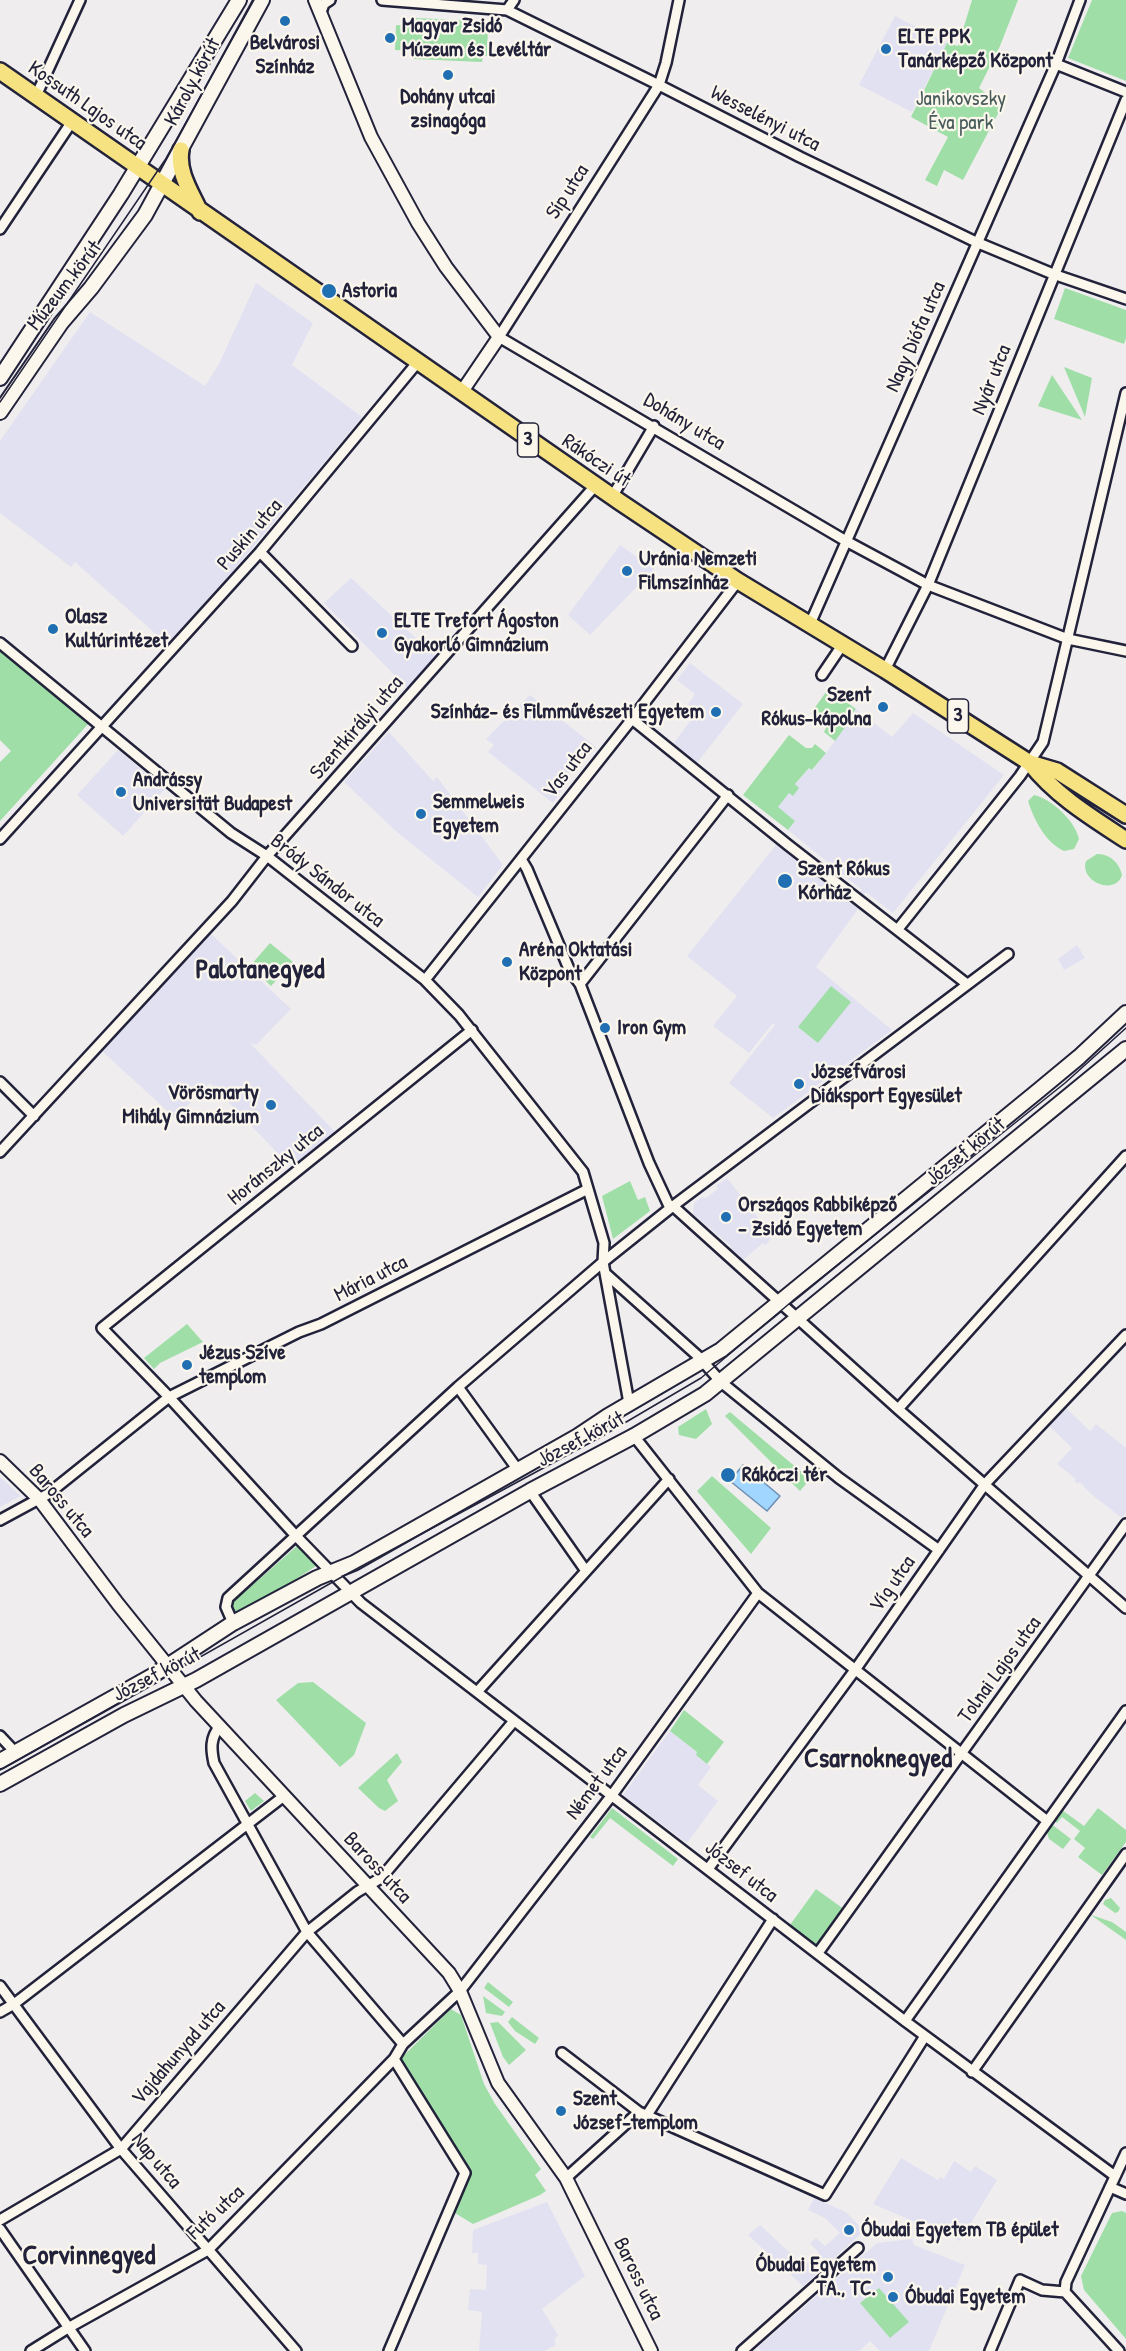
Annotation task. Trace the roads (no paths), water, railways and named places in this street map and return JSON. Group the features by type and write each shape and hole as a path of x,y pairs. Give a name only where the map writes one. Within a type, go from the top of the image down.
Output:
{"main road":[{"name":"Károly körút","path":"150,176 239,0"},
{"name":"Károly körút","path":"150,176 181,150 262,0"},
{"name":"Kossuth Lajos utca","path":"0,71 150,176"},
{"path":"181,150 179,161 181,169 201,212"},
{"name":"Rákóczi út","path":"150,176 595,486 738,581 885,670 1030,763 1057,771 1126,815"},
{"name":"Múzeum körút","path":"3,370 150,176"},
{"name":"Múzeum körút","path":"0,412 61,323 91,288 145,215 150,176"},
{"name":"Rákóczi út","path":"1030,763 1042,779 1072,806 1126,840"},
{"name":"József körút","path":"0,1761 152,1676 233,1623 317,1578 354,1563 578,1437 629,1403 720,1350 781,1303 1079,1057 1126,1012"},
{"name":"József körút","path":"0,1785 196,1680 530,1491 634,1436 705,1394 1126,1049"}],"street":[{"path":"36,96 80,0"},
{"name":"Dohány utca","path":"315,0 328,31 336,38 347,65 348,79 368,131 418,223 446,267 499,337 654,426 846,541 928,585 1068,639 1126,651"},
{"path":"321,12 324,4 330,0"},
{"name":"Wesselényi utca","path":"382,0 507,10 800,157 976,242 1053,274 1126,299"},
{"path":"507,10 514,0"},
{"name":"Síp utca","path":"461,393 660,85 679,0"},
{"name":"Nagy Diófa utca","path":"810,624 1056,64 1080,0"},
{"path":"1056,64 1126,92"},
{"name":"Nyár utca","path":"885,670 928,585 1053,274 1126,100"},
{"path":"0,229 72,120"},
{"name":"Puskin utca","path":"0,839 260,552 417,363"},
{"path":"898,929 1030,763 1043,742 1126,393"},
{"path":"612,497 654,426"},
{"name":"Szentkirályi utca","path":"0,1152 232,901 267,856 595,486"},
{"path":"260,552 352,646"},
{"name":"Vas utca","path":"424,980 632,719 738,581"},
{"name":"Bródy Sándor utca","path":"0,643 231,833 267,856 424,980 472,1030 583,1172 604,1243 603,1262 629,1403"},
{"path":"822,675 843,644"},
{"path":"632,719 781,840 967,984"},
{"path":"580,984 728,795"},
{"path":"521,859 569,969 580,984 649,1163 671,1207 1126,1608"},
{"path":"233,1623 226,1607 228,1598 458,1388 603,1262 671,1207 1008,954"},
{"name":"Horánszky utca","path":"102,1328 472,1030"},
{"path":"0,1082 34,1116"},
{"path":"898,1409 1126,1156"},
{"name":"Mária utca","path":"39,1500 170,1397 299,1332 321,1324 588,1189"},
{"path":"605,1273 702,1361 721,1382 839,1478 939,1550"},
{"name":"József utca","path":"102,1328 170,1397 350,1592 904,2021 1115,2176"},
{"name":"Víg utca","path":"708,1869 855,1670 984,1484 1126,1335"},
{"path":"458,1388 518,1470"},
{"path":"634,1436 758,1593 1046,1820"},
{"name":"Baross utca","path":"0,1461 39,1500 183,1685 366,1886 438,1960 460,1991 498,2084 566,2178 651,2351"},
{"path":"477,1692 669,1479"},
{"path":"530,1491 586,1571"},
{"path":"0,1520 39,1500"},
{"name":"Tolnai Lajos utca","path":"818,1953 1126,1524"},
{"name":"Német utca","path":"403,2044 460,1991 612,1795 758,1593"},
{"path":"904,2021 1126,1711"},
{"name":"Vajdahunyad utca","path":"0,2220 121,2149 307,1932 366,1886 381,1878 514,1720"},
{"path":"220,1726 213,1737 211,1748 214,1763 307,1932 403,2044"},
{"path":"0,1736 15,1752"},
{"path":"0,2012 14,2004 284,1796"},
{"path":"972,2072 1126,1854"},
{"path":"566,2178 643,2114 773,1919"},
{"name":"Nap utca","path":"0,1986 121,2149 296,2351"},
{"path":"562,2053 643,2114 825,2195 925,2036"},
{"name":"Futó utca","path":"31,2351 208,2250 394,2059 403,2044"},
{"path":"389,2351 465,2173 394,2059"},
{"path":"1119,2351 1065,2292 1065,2282 1126,2153"},
{"path":"1110,2187 1126,2194"},
{"path":"0,2229 85,2351"},
{"path":"745,2350 858,2247"},
{"path":"990,2351 1020,2280 1042,2290 1065,2292"}],"water":[{"path":"743,1465 780,1496 767,1511 730,1481"}],"tram line":[{"path":"0,402 165,160 254,0"},
{"path":"0,1770 347,1574 599,1438 701,1378 796,1298 1065,1083 1126,1028"}],"place":[{"name":"Belvárosi Színház","path":"285,21"},
{"name":"Magyar Zsidó Múzeum és Levéltár","path":"390,38"},
{"name":"ELTE PPK Tanárképző Központ","path":"886,49"},
{"name":"Dohány utcai zsinagóga","path":"448,75"},
{"name":"Astoria","path":"329,291"},
{"name":"Uránia Nemzeti Filmszínház","path":"627,571"},
{"name":"Olasz Kultúrintézet","path":"53,629"},
{"name":"ELTE Trefort Ágoston Gyakorló Gimnázium","path":"382,633"},
{"name":"Szent Rókus-kápolna","path":"883,707"},
{"name":"Színház- és Filmművészeti Egyetem","path":"716,712"},
{"name":"Andrássy Universität Budapest","path":"121,792"},
{"name":"Semmelweis Egyetem","path":"421,814"},
{"name":"Szent Rókus Kórház","path":"785,881"},
{"name":"Aréna Oktatási Központ","path":"507,962"},
{"name":"Iron Gym","path":"605,1028"},
{"name":"Józsefvárosi Diáksport Egyesület","path":"799,1084"},
{"name":"Vörösmarty Mihály Gimnázium","path":"271,1105"},
{"name":"Országos Rabbiképző – Zsidó Egyetem","path":"726,1217"},
{"name":"Jézus Szíve templom","path":"187,1365"},
{"name":"Rákóczi tér","path":"728,1475"},
{"name":"Szent József-templom","path":"561,2111"},
{"name":"Óbudai Egyetem TB épület","path":"849,2230"},
{"name":"Óbudai Egyetem TA., TC.","path":"888,2277"},
{"name":"Óbudai Egyetem","path":"893,2297"}],"district":[{"name":"Palotanegyed","path":"260,971"},
{"name":"Csarnoknegyed","path":"878,1760"},
{"name":"Corvinnegyed","path":"89,2257"}],"park label":[{"name":"Janikovszky Éva park","path":"961,111"}]}
